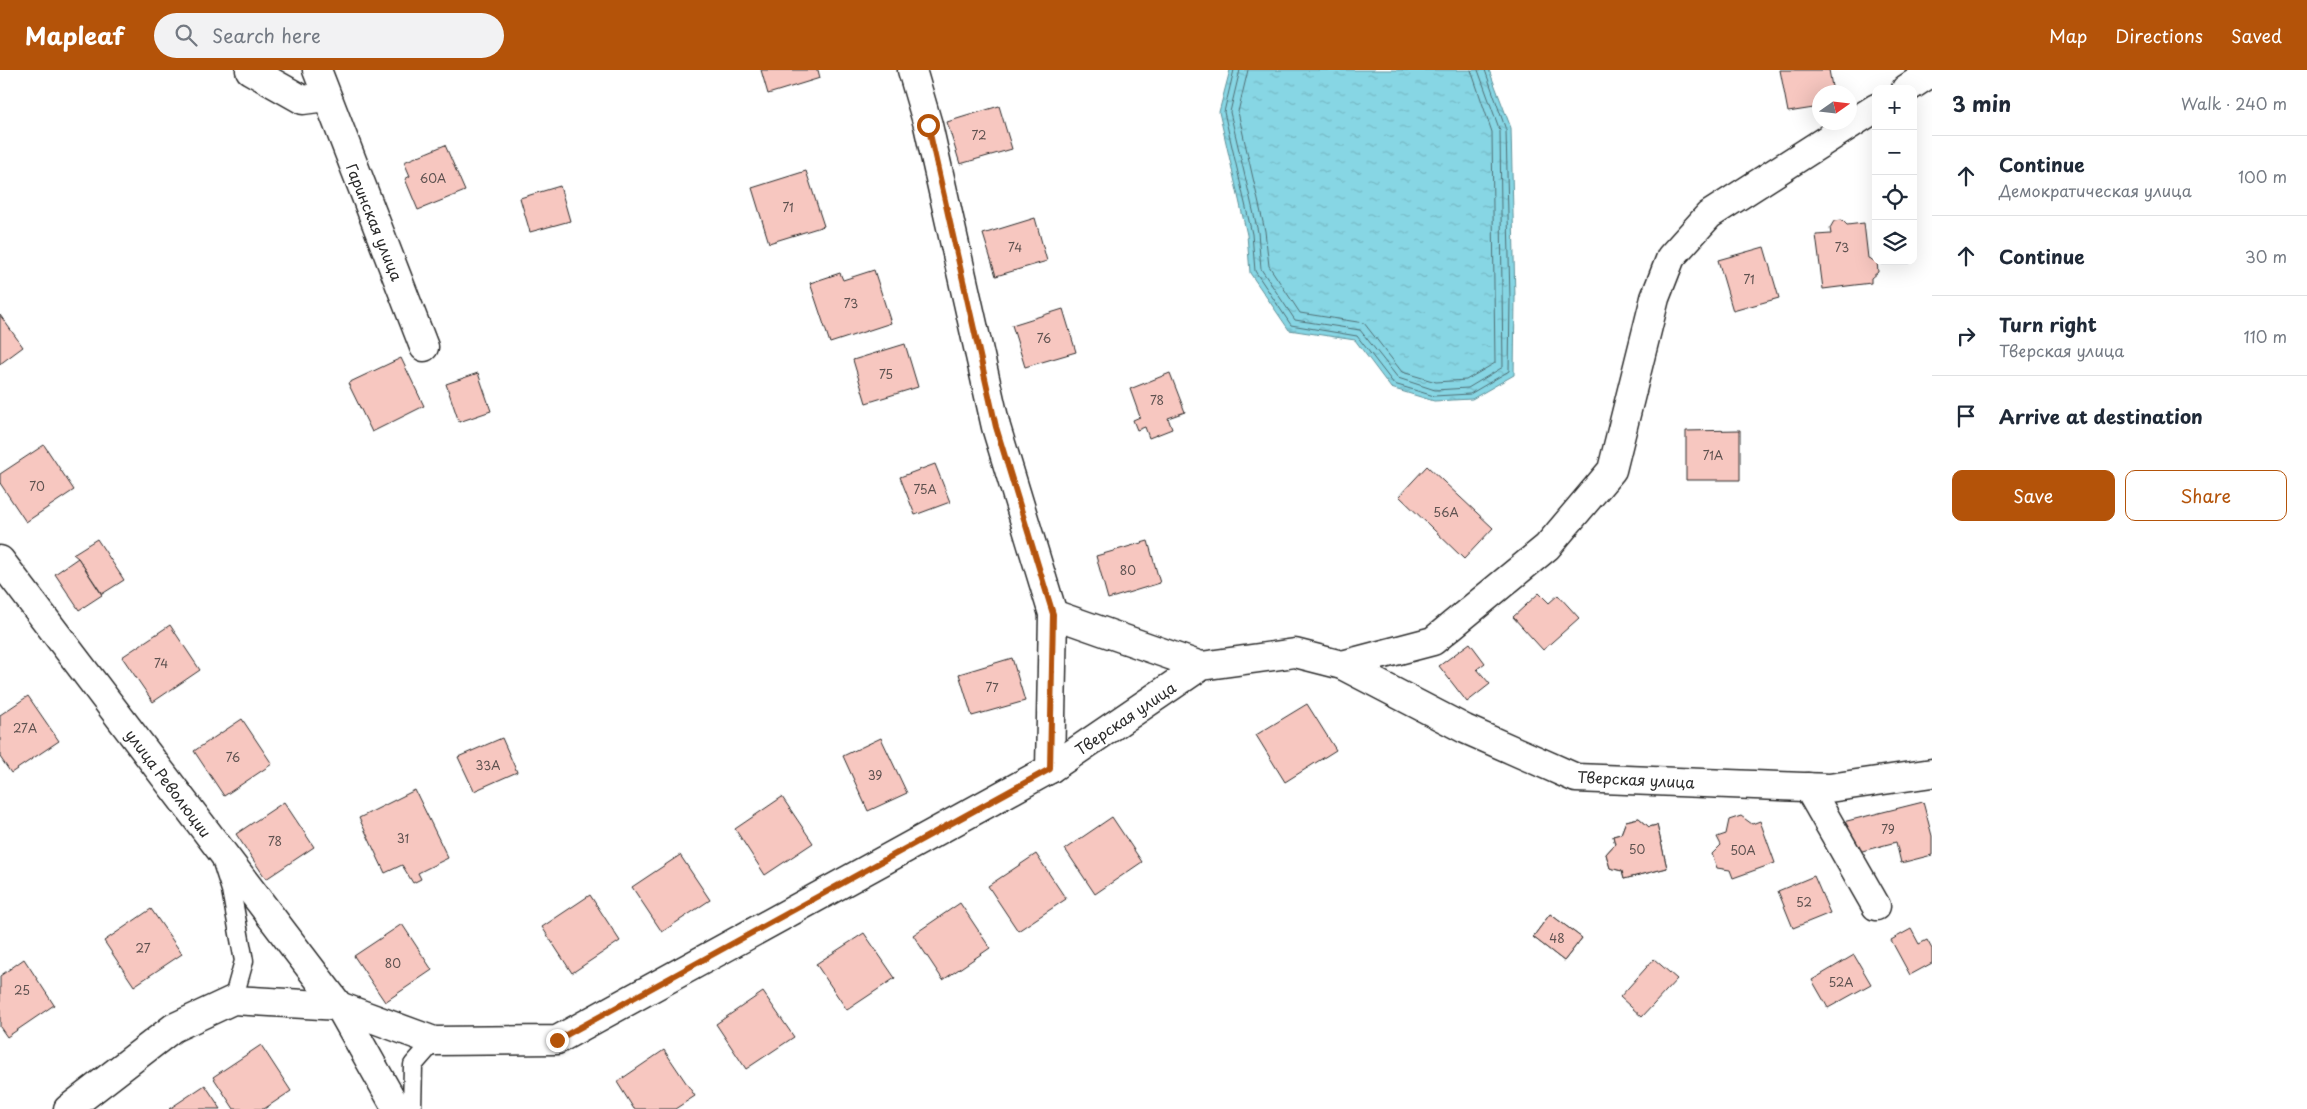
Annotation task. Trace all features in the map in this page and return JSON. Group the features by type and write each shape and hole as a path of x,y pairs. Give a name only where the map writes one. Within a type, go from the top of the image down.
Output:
{"street":[{"path":"250,70 303,100 326,97"},
{"name":"Гаринская улица","path":"317,70 424,347"},
{"path":"912,70 928,125 996,427 1053,614 1050,769"},
{"path":"1912,85 1932,72"},
{"path":"1342,665 1433,641 1546,547 1612,470 1655,298 1671,257 1709,215 1872,111"},
{"name":"улица Революции","path":"0,560 339,1006 397,1109"},
{"path":"1053,614 1201,666"},
{"name":"Тверская улица","path":"68,1109 173,1028 232,1000 339,1006 434,1041 557,1040 1050,769 1201,666 1294,653 1342,665 1465,729 1576,778 1828,788 1932,773"},
{"path":"1808,787 1876,906"}],"lane":[{"path":"216,845 231,890 244,961 232,1000"},
{"path":"412,1109 413,1065 434,1041"}],"water":[{"path":"1230,70 1489,70 1511,128 1515,299 1514,375 1472,399 1434,401 1391,388 1355,340 1289,330 1250,273 1247,235 1219,112"}],"building":[{"path":"761,70 818,70 820,78 768,94"},
{"path":"1780,70 1829,70 1832,85 1812,85 1812,108 1788,112"},
{"path":"999,106 1012,149 960,164 947,122"},
{"path":"445,145 465,191 418,210 405,179 410,176 404,162"},
{"path":"806,171 824,226 769,243 752,188"},
{"path":"560,186 570,221 530,232 520,198"},
{"path":"1035,218 1047,261 996,276 983,234"},
{"path":"1842,220 1847,225 1864,223 1868,258 1872,260 1872,265 1877,265 1878,272 1871,278 1871,283 1823,289 1816,235 1831,234 1830,228 1834,221"},
{"path":"1764,247 1779,298 1733,311 1718,260"},
{"path":"874,270 891,323 830,343 810,283 840,273 843,280"},
{"path":"1063,309 1076,352 1025,367 1012,325"},
{"path":"0,315 23,347 0,364"},
{"path":"905,344 918,387 866,403 853,360"},
{"path":"401,358 424,406 372,432 348,383"},
{"path":"478,373 491,411 459,422 446,384"},
{"path":"1170,373 1185,412 1168,418 1172,429 1149,438 1145,427 1137,430 1133,420 1140,417 1130,389"},
{"path":"1740,430 1740,480 1686,480 1686,431"},
{"path":"44,445 74,490 26,522 0,483 0,474"},
{"path":"935,464 950,502 915,515 900,477"},
{"path":"1427,466 1493,528 1464,559 1399,496"},
{"path":"97,539 124,580 102,594 78,558 73,554"},
{"path":"1148,541 1160,583 1108,599 1096,556"},
{"path":"78,558 102,595 79,610 55,574"},
{"path":"1539,593 1549,603 1558,595 1579,618 1543,650 1513,617"},
{"path":"170,625 200,670 153,702 122,657"},
{"path":"1470,643 1485,663 1477,669 1490,684 1467,702 1439,666"},
{"path":"1012,658 1025,701 972,716 959,674"},
{"path":"28,696 59,741 11,773 0,757 0,715"},
{"path":"1307,704 1336,750 1285,782 1256,735"},
{"path":"242,719 272,764 224,796 194,751"},
{"path":"502,738 517,772 474,791 458,757"},
{"path":"881,738 907,793 868,811 843,756"},
{"path":"415,790 448,858 418,873 421,879 413,883 402,865 385,873 359,818"},
{"path":"782,797 813,843 765,875 735,829"},
{"path":"284,802 314,847 266,879 236,834"},
{"path":"1923,802 1932,836 1932,855 1901,863 1896,842 1851,854 1843,822"},
{"path":"1741,816 1752,824 1760,821 1775,863 1733,878 1730,870 1717,868 1712,854 1721,845 1717,837 1726,834 1729,820"},
{"path":"1112,817 1142,862 1095,894 1065,849"},
{"path":"1639,818 1649,827 1657,825 1667,868 1624,879 1622,871 1610,868 1606,854 1615,844 1613,836 1621,834 1626,821"},
{"path":"1639,818 1649,827 1657,825 1667,868 1624,879 1622,871 1610,868 1606,854 1615,844 1613,836 1621,834 1626,821"},
{"path":"1036,854 1066,899 1018,931 988,886"},
{"path":"680,855 710,900 662,932 632,887"},
{"path":"1814,876 1830,913 1793,928 1778,891"},
{"path":"590,895 620,941 572,973 542,927"},
{"path":"960,903 990,948 943,980 913,935"},
{"path":"151,909 182,954 134,986 104,941"},
{"path":"1550,914 1582,938 1564,961 1533,937"},
{"path":"1550,914 1582,938 1564,961 1533,937"},
{"path":"402,924 432,970 385,1002 354,956"},
{"path":"1911,929 1919,944 1927,940 1932,949 1932,963 1910,975 1891,940"},
{"path":"864,933 895,978 847,1010 816,964"},
{"path":"1854,955 1871,984 1828,1008 1812,980"},
{"path":"24,959 54,1005 7,1037 0,1027 0,976"},
{"path":"1654,959 1677,979 1642,1017 1620,997"},
{"path":"763,992 794,1037 746,1069 716,1024"},
{"path":"261,1045 291,1091 264,1109 234,1109 213,1077"},
{"path":"664,1050 695,1096 675,1109 634,1109 617,1082"},
{"path":"205,1085 221,1109 169,1109"}],"route":[{"path":"557,1040 1050,769 1053,614 996,427 928,125"}]}
